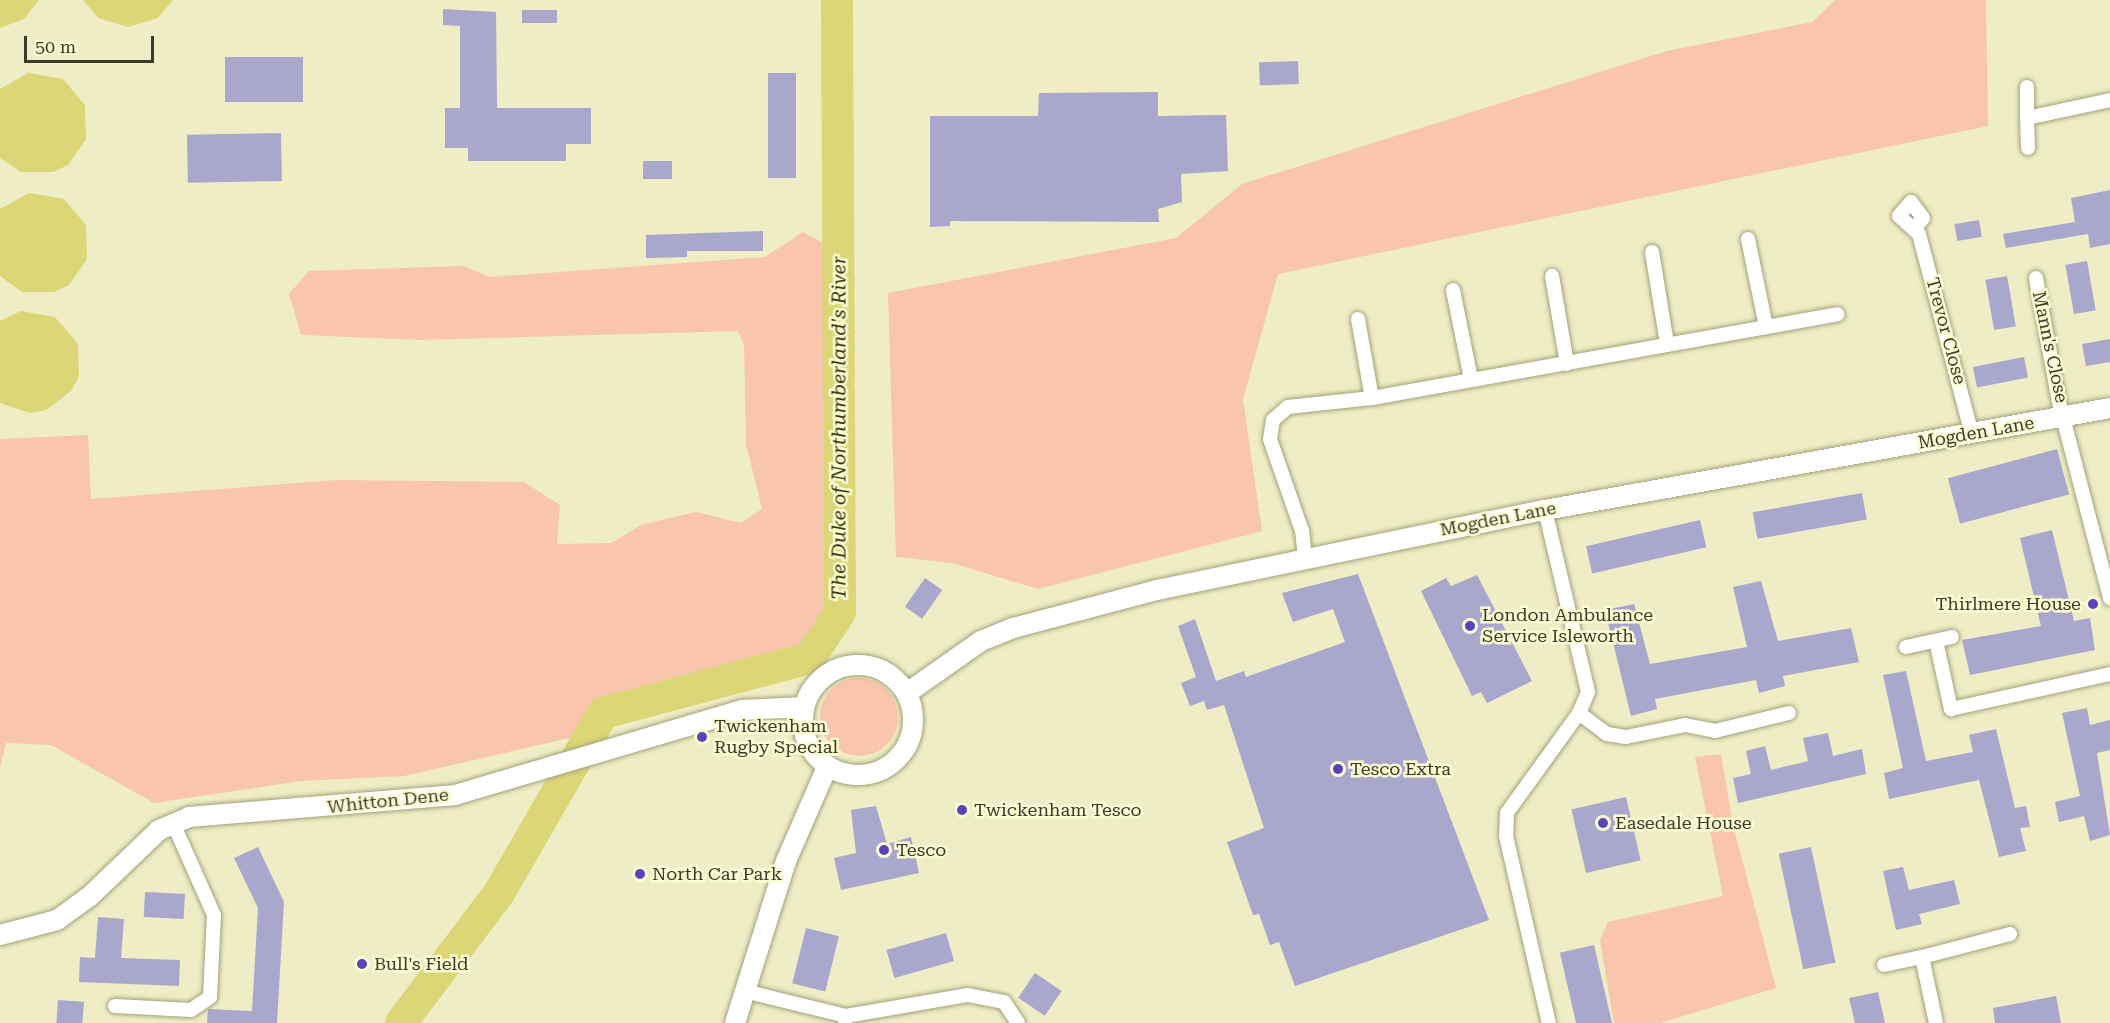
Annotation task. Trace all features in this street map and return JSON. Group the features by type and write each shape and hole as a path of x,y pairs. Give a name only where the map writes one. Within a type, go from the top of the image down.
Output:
{"street":[{"path":"2027,87 2028,148"},
{"path":"2027,118 2110,100"},
{"name":"Trevor Close","path":"1916,227 1972,435"},
{"path":"1748,239 1766,327"},
{"path":"1652,252 1667,344"},
{"path":"1552,276 1567,364"},
{"name":"Mann's Close","path":"2036,278 2066,417 2110,598"},
{"path":"1453,290 1471,380"},
{"path":"1305,558 1302,531 1270,439 1273,420 1288,407 1372,398 1837,314"},
{"path":"1358,320 1372,398"},
{"name":"Mogden Lane","path":"907,693 981,641 1013,627 1305,558 1545,510 1972,435 2110,408"},
{"path":"1545,510 1587,692 1579,713 1507,813 1506,836 1549,1023"},
{"path":"1906,647 1952,637"},
{"path":"1936,641 1951,709 2110,674"},
{"path":"848,666 882,671 907,693 913,728 898,759 864,776 827,767 806,741 804,707 820,680 848,666"},
{"name":"Whitton Dene","path":"0,935 57,920 89,897 150,836 173,823 210,813 455,795 606,753 742,710 804,707"},
{"path":"1579,713 1607,734 1626,737 1685,725 1715,731 1789,713"},
{"path":"735,1023 786,861 827,767"},
{"path":"115,1006 191,1010 210,997 214,915 173,823"},
{"path":"1884,965 2010,934"},
{"path":"1922,957 1936,1023"},
{"path":"744,991 846,1019 968,995 1004,1002 1018,1023"}],"shaded area":[{"path":"0,0 39,0 24,19 0,28"},
{"path":"83,0 173,0 158,18 128,27 98,18"},
{"path":"1835,0 1986,0 1988,126 1278,274 1243,399 1262,531 1038,589 952,563 896,557 888,293 1176,238 1242,184 1667,51 1812,22"},
{"path":"28,73 63,79 85,105 86,139 68,165 53,172 21,172 0,158 0,89"},
{"path":"29,193 64,199 86,225 87,259 69,285 54,292 22,292 0,276 0,209"},
{"path":"803,232 831,247 831,564 852,591 849,629 777,675 658,707 578,736 404,776 300,781 154,803 51,745 6,743 0,767 0,439 88,435 91,499 336,480 524,482 560,505 557,544 611,543 641,525 696,512 741,523 762,509 746,444 744,345 738,331 422,340 301,335 289,294 309,271 463,266 490,277 765,257"},
{"path":"21,311 55,317 78,344 79,377 71,391 46,410 30,413 0,403 0,321"},
{"path":"859,678 874,681 887,689 895,702 898,717 895,732 887,745 874,753 859,756 844,753 831,745 823,732 820,717 823,702 831,689 844,681"},
{"path":"1721,754 1733,825 1776,988 1660,1023 1614,1023 1600,940 1608,922 1723,896 1695,757"}],"building":[{"path":"443,9 496,12 497,108 591,108 591,144 566,144 566,161 468,161 468,148 445,148 445,108 460,108 460,26 443,25"},
{"path":"522,10 557,10 557,23 522,23"},
{"path":"225,57 303,57 303,102 225,102"},
{"path":"1298,61 1299,84 1260,85 1259,62"},
{"path":"768,73 796,73 796,178 768,178"},
{"path":"1158,92 1158,116 1226,115 1228,171 1181,174 1182,202 1158,209 1159,222 950,221 950,226 930,227 930,116 1038,116 1039,93"},
{"path":"281,133 282,181 188,183 187,135"},
{"path":"643,161 672,161 672,179 643,179"},
{"path":"2110,190 2110,244 2090,248 2088,234 2006,248 2003,234 2075,222 2071,198"},
{"path":"1979,220 1982,237 1957,241 1954,224"},
{"path":"763,231 763,251 687,251 687,257 646,258 646,235"},
{"path":"2087,261 2096,310 2074,314 2065,265"},
{"path":"2007,276 2016,326 1994,330 1985,280"},
{"path":"2110,339 2110,362 2086,366 2082,344"},
{"path":"2024,357 2028,378 1977,388 1973,367"},
{"path":"2057,449 2069,494 1960,524 1948,478"},
{"path":"1862,493 1867,520 1757,539 1753,512"},
{"path":"1700,520 1706,547 1592,574 1586,546"},
{"path":"2052,530 2074,621 2090,618 2095,650 1970,675 1962,640 2041,626 2020,538"},
{"name":"Tesco Extra","path":"1358,574 1489,920 1295,986 1279,942 1270,945 1259,914 1253,915 1227,842 1264,828 1224,705 1207,710 1204,701 1190,706 1181,683 1196,677 1178,626 1195,619 1216,681 1244,671 1246,677 1345,642 1333,609 1293,622 1282,593"},
{"name":"London Ambulance Service Isleworth","path":"1477,575 1532,681 1487,703 1481,692 1472,696 1421,591 1446,578 1451,586"},
{"path":"925,578 942,590 922,619 905,607"},
{"path":"1761,581 1778,641 1851,628 1859,662 1783,676 1785,686 1759,693 1756,680 1655,699 1657,709 1631,716 1605,610 1634,604 1650,664 1747,647 1733,587"},
{"path":"1906,671 1926,761 1973,752 1969,735 1996,729 2015,808 2026,806 2030,827 2020,828 2026,851 1999,857 1979,780 1889,799 1884,773 1903,768 1883,675"},
{"path":"2087,708 2090,725 2110,720 2110,750 2097,753 2110,835 2090,841 2084,816 2059,822 2055,802 2080,796 2062,713"},
{"path":"1828,733 1833,756 1862,749 1866,774 1738,803 1733,778 1751,774 1746,751 1765,746 1771,770 1808,761 1803,738"},
{"name":"Easedale House","path":"1626,797 1641,860 1586,873 1571,810"},
{"path":"876,806 887,844 911,837 919,873 841,890 834,858 856,853 851,810"},
{"path":"258,847 284,902 277,1023 207,1023 208,1009 252,1011 258,908 234,858"},
{"path":"1811,847 1836,962 1803,969 1779,854"},
{"path":"1903,867 1909,890 1954,880 1960,904 1919,914 1922,924 1896,930 1883,871"},
{"path":"145,892 185,894 184,919 144,917"},
{"path":"98,917 124,919 121,958 180,960 179,986 79,982 80,957 95,958"},
{"path":"806,928 839,936 825,992 792,983"},
{"path":"946,933 954,961 894,978 886,950"},
{"path":"1594,945 1612,1023 1576,1023 1560,953"},
{"path":"1035,973 1062,991 1045,1016 1018,998"},
{"path":"1878,992 1885,1023 1855,1023 1849,998"},
{"path":"2056,996 2061,1023 1995,1023 1993,1008"},
{"path":"58,1000 84,1002 82,1023 56,1023"}],"waterway":[{"name":"The Duke of Northumberland's River","path":"401,1023 499,893 603,713 810,658 840,612 837,0"}],"place":[{"name":"Thirlmere House","path":"2093,604"},
{"name":"London Ambulance Service Isleworth","path":"1470,626"},
{"name":"Twickenham Rugby Special","path":"702,737"},
{"name":"Tesco Extra","path":"1338,769"},
{"name":"Twickenham Tesco","path":"962,810"},
{"name":"Easedale House","path":"1603,823"},
{"name":"Tesco","path":"884,850"},
{"name":"North Car Park","path":"640,874"},
{"name":"Bull's Field","path":"362,964"}]}
